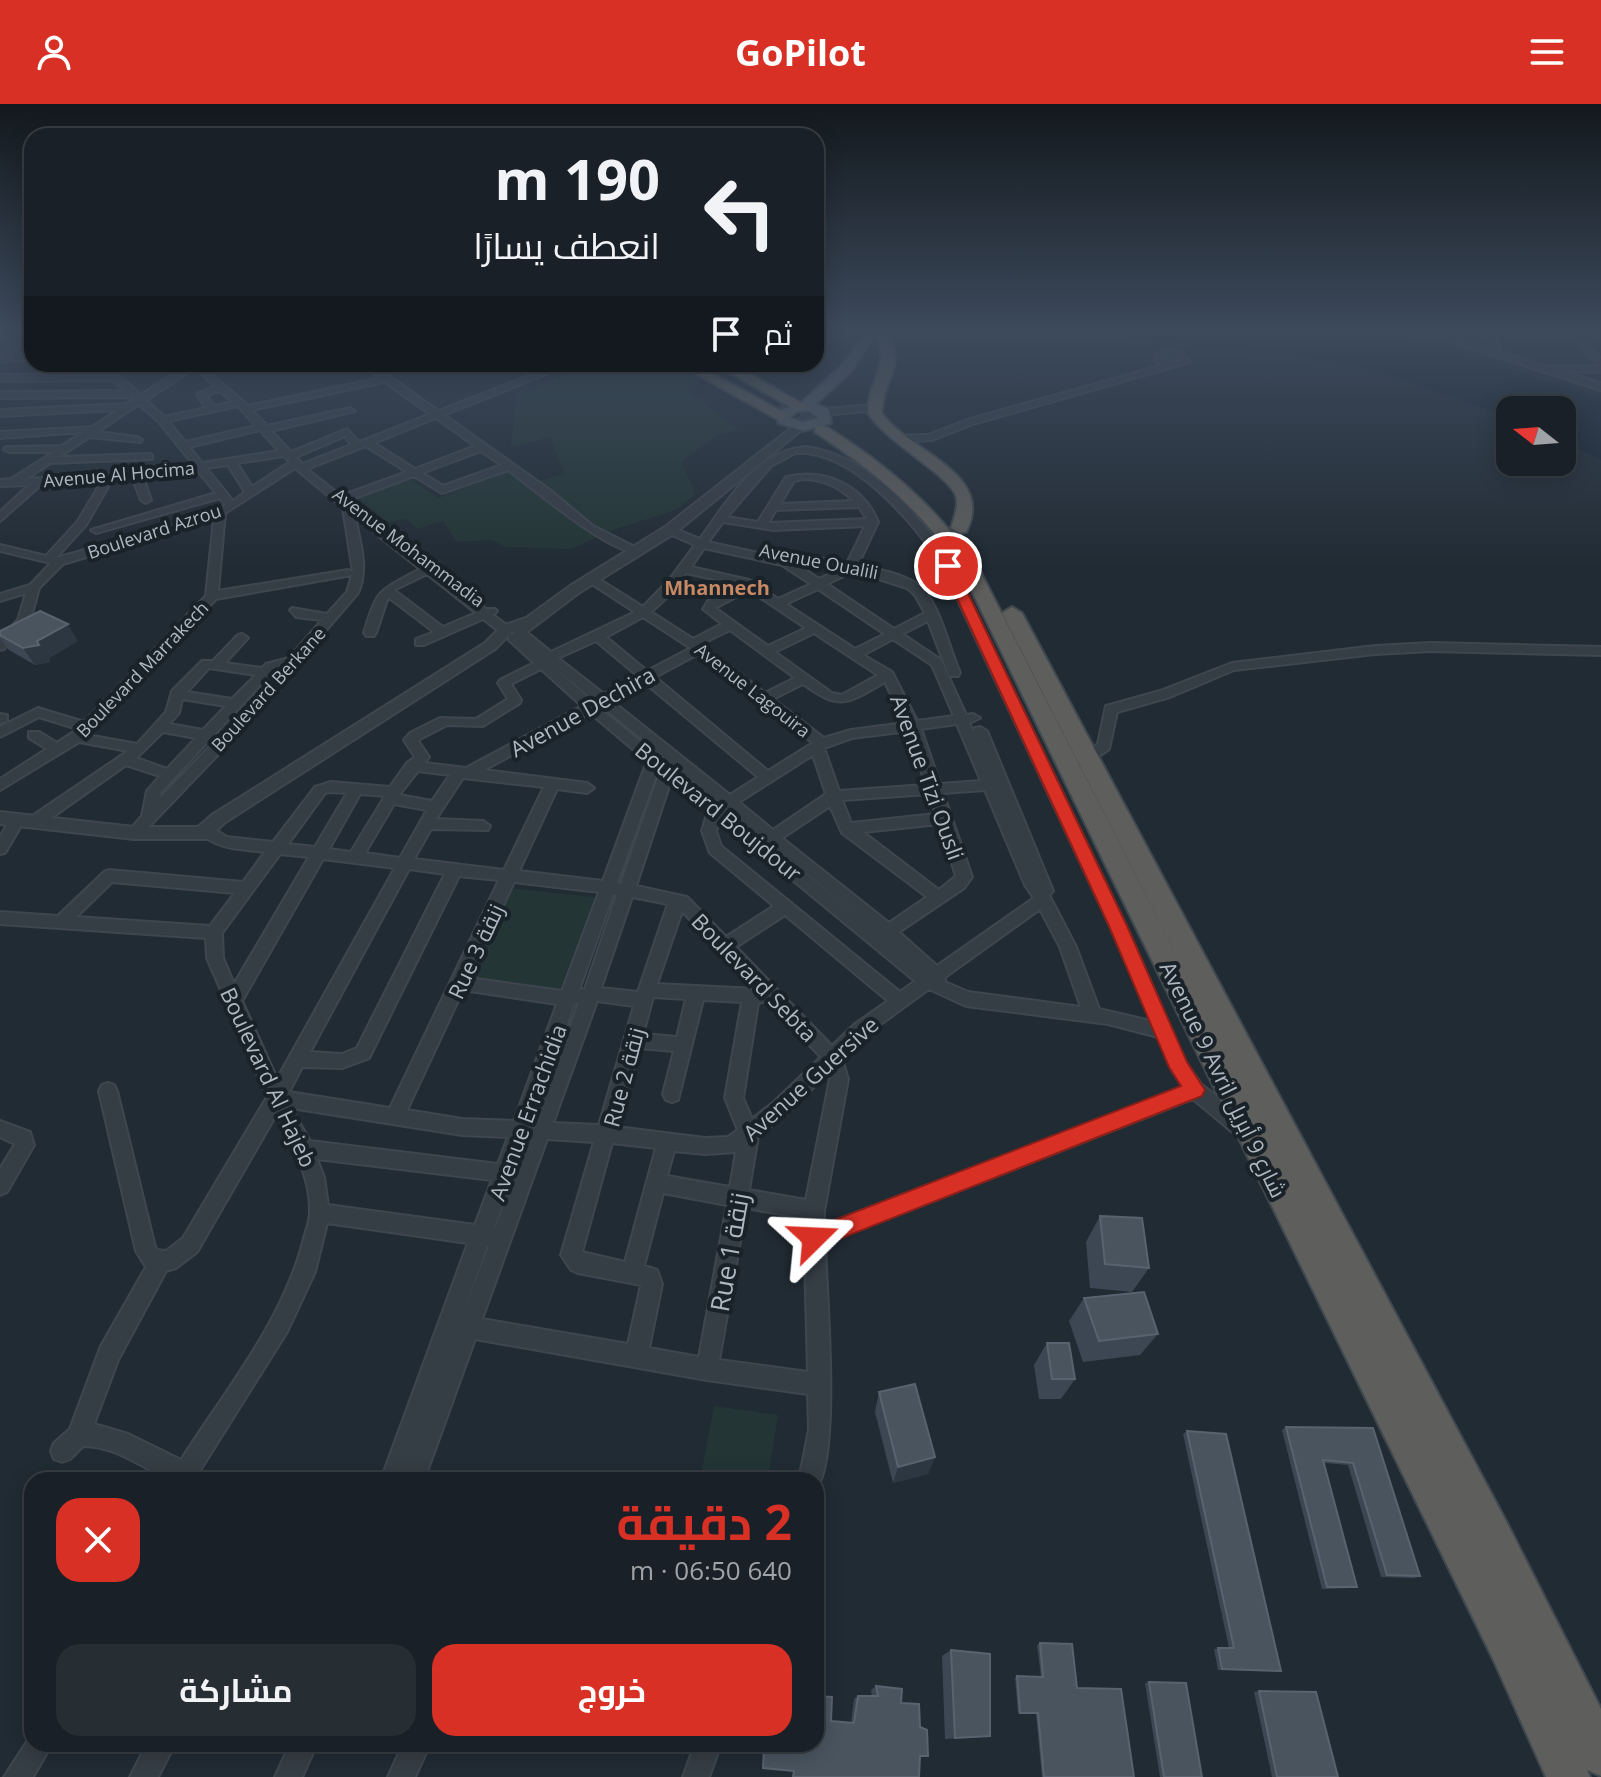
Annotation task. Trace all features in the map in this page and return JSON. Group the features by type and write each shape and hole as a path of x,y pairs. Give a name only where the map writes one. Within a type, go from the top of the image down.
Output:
{"highway":[{"path":"794,411 897,460"},
{"name":"Avenue 9 Avril شارع 9 أبريل","path":"795,411 805,416"},
{"name":"Avenue 9 Avril شارع 9 أبريل","path":"796,411 885,461 947,516 987,566 1493,1537 1601,1754"},
{"path":"797,411 866,467 947,516 964,494 898,439 879,421 875,411"},
{"name":"Avenue 9 Avril شارع 9 أبريل","path":"947,516 971,571 1508,1647 1568,1777"}],"main road":[{"path":"805,416 809,411"},
{"path":"805,416 810,411"}],"street":[{"path":"0,412 24,411"},
{"path":"13,483 124,411"},
{"path":"152,411 184,445 221,495 226,509"},
{"path":"162,420 202,411"},
{"name":"Avenue Mohammadia","path":"248,411 295,462 515,631"},
{"path":"184,445 310,411"},
{"path":"262,426 350,411"},
{"path":"431,411 547,493 589,528 638,551"},
{"name":"Boulevard Azrou","path":"54,560 226,509 295,462 363,445 446,411"},
{"path":"18,819 134,833 196,829 515,631 669,530 805,416 847,411"},
{"path":"898,439 929,438 1007,411"},
{"path":"0,431 91,432 137,440"},
{"path":"295,462 348,432 363,445 442,490 506,467"},
{"path":"915,452 929,438"},
{"path":"347,502 412,473 480,448"},
{"path":"9,449 62,449"},
{"path":"355,858 392,796 423,755 412,742 415,736 440,722 478,723 506,709 515,700 503,685 512,678 643,612 661,597 683,569 699,541 768,465 791,451 830,455 874,484 923,530 956,581 1179,1067 1195,1090 1254,1138"},
{"path":"47,460 149,457"},
{"path":"231,462 251,493"},
{"name":"Avenue Al Hocima","path":"0,483 108,479 231,462 295,462"},
{"path":"137,476 146,500"},
{"path":"761,526 794,477 829,477 860,504 873,522"},
{"path":"0,646 24,621 34,587 82,523 108,479"},
{"path":"0,518 38,482"},
{"path":"847,491 874,484"},
{"path":"96,530 221,495"},
{"name":"Avenue Mohammadia","path":"347,502 432,566"},
{"name":"Boulevard Berkane","path":"134,833 352,593 360,578 347,502"},
{"path":"0,503 15,504"},
{"path":"771,507 860,504"},
{"name":"Boulevard Marrakech","path":"3,780 58,750 82,732 212,596 226,509"},
{"path":"721,519 761,526 873,522"},
{"path":"350,528 370,522"},
{"path":"777,604 850,569 873,522"},
{"name":"Avenue Oualili","path":"669,530 699,541 907,582 917,589 930,615 939,658 1037,862 1045,900 1092,1014"},
{"path":"0,548 54,560"},
{"path":"791,560 817,585 893,634 939,658"},
{"path":"370,633 374,612 387,590 432,566"},
{"name":"Avenue Tizi Ousli","path":"683,569 740,580 750,585 888,675 913,726 964,877 888,931"},
{"path":"212,596 348,573"},
{"name":"Avenue Lagouira","path":"593,580 696,646 820,745 844,735 969,719"},
{"path":"750,585 712,603 709,609 828,696 840,700 888,675"},
{"path":"0,595 34,587"},
{"path":"387,590 442,632"},
{"path":"296,610 300,614 331,618"},
{"path":"420,642 488,612"},
{"path":"854,655 930,615"},
{"name":"Avenue Dechira","path":"462,773 597,704 730,625"},
{"path":"767,651 814,629"},
{"name":"Boulevard Boujdour","path":"515,631 545,661 934,980"},
{"path":"596,635 646,674 680,708 768,778"},
{"path":"216,665 242,638"},
{"path":"1087,758 1104,746 1111,709 1165,694 1232,667 1411,648 1601,651"},
{"path":"149,818 150,798 235,704 278,662 294,660"},
{"path":"0,849 18,819 126,760 140,749 172,713 177,694 206,664 265,672"},
{"path":"764,699 803,679"},
{"path":"177,694 235,704"},
{"path":"0,733 38,712 82,732 140,749"},
{"name":"Avenue Oualili","path":"969,719 990,785 1033,885 1045,900"},
{"path":"160,727 207,735"},
{"path":"34,735 58,750"},
{"path":"900,1001 715,849 709,831 723,805 820,745 841,822 938,897"},
{"name":"Avenue Errachidia","path":"415,1472 460,1325 591,994 618,889 664,758"},
{"path":"126,760 170,775"},
{"path":"412,766 587,788"},
{"path":"108,1091 146,1251 160,1262 169,1261 190,1245 276,1098 436,806 462,773"},
{"name":"Rue 3 زنقة","path":"395,1117 552,785"},
{"path":"771,838 834,796 990,785"},
{"path":"0,918 214,932 320,790 357,788 436,806"},
{"path":"233,1001 357,788"},
{"name":"Boulevard Boujdour","path":"723,805 771,838 888,931 934,980"},
{"path":"847,829 945,818"},
{"path":"426,824 483,826"},
{"name":"Boulevard Sebta","path":"196,829 224,842 618,889 678,899 726,945 832,1058 839,1073 814,1211 820,1430 812,1472"},
{"path":"297,1059 342,1061 363,1053 454,871"},
{"path":"60,923 109,876 246,888"},
{"name":"Avenue Errachidia","path":"492,1238 504,1173 518,1132 567,999 618,889"},
{"name":"Rue 2 زنقة","path":"632,1272 578,1263 571,1255 646,995 678,899"},
{"name":"Avenue Guersive","path":"276,1098 518,1132 539,1130 608,1134 726,1146 749,1134 850,1038 934,980 1031,906 1045,900"},
{"path":"726,945 787,906"},
{"name":"Boulevard Al Hajeb","path":"187,1472 280,1325 305,1272 320,1213 314,1177 304,1149 276,1098 215,958 214,932"},
{"path":"934,980 950,994 966,999 1161,1025"},
{"path":"460,983 567,999 591,994 774,996"},
{"path":"672,1094 696,993"},
{"path":"749,1134 734,1098 751,996"},
{"path":"1161,1025 1185,999"},
{"path":"634,1040 684,1045"},
{"path":"814,1238 1195,1090"},
{"path":"0,1129 23,1138 25,1145 0,1186"},
{"name":"Rue 1 زنقة","path":"707,1369 749,1134"},
{"path":"636,1357 652,1284 650,1277 632,1272 667,1141"},
{"path":"304,1149 504,1173"},
{"path":"656,1183 814,1211"},
{"path":"320,1213 492,1238"},
{"path":"160,1262 109,1354 70,1444 91,1435 114,1442 172,1472"},
{"path":"460,1325 707,1369 820,1385"},
{"name":"Avenue Errachidia","path":"396,1472 460,1325"},
{"path":"17,1777 34,1752"},
{"path":"143,1777 157,1752"},
{"path":"288,1777 300,1752"},
{"path":"401,1777 413,1752"},
{"path":"696,1777 705,1752"}],"shaded area":[{"path":"515,411 714,411 738,430 719,434 681,462 696,494 676,510 616,529 571,549 506,547 492,540 456,542 443,521 417,529 407,519 387,522 357,497 409,478 438,498 513,470 537,481 565,474 550,437 511,447"},
{"path":"507,888 595,897 560,989 467,976"},
{"path":"714,1406 778,1415 769,1472 702,1472"}],"water":[{"path":"1576,411 1601,411 1601,460 1576,448"}],"building":[{"path":"40,611 68,624 37,641 39,645 23,648 0,635 0,631"},
{"path":"1100,1216 1142,1218 1149,1268 1105,1264"},
{"path":"1144,1292 1158,1334 1099,1341 1084,1298"},
{"path":"1047,1343 1069,1343 1075,1379 1052,1379"},
{"path":"915,1384 935,1457 898,1467 879,1392"},
{"path":"1286,1427 1373,1428 1420,1576 1387,1575 1353,1463 1323,1460 1357,1587 1327,1587"},
{"path":"1187,1431 1226,1434 1281,1671 1222,1669 1218,1648 1234,1648"},
{"path":"1040,1643 1072,1644 1077,1688 1121,1689 1134,1777 1044,1777 1038,1713 1020,1713 1017,1676 1043,1677"},
{"path":"951,1650 990,1654 990,1736 955,1738"},
{"path":"1149,1682 1186,1683 1202,1777 1164,1777"},
{"path":"876,1686 902,1689 901,1703 919,1704 920,1727 927,1730 928,1756 920,1756 919,1777 793,1777 794,1771 763,1768 764,1752 824,1752 824,1696 832,1697 831,1721 854,1723 858,1696 878,1696"},
{"path":"1259,1691 1316,1692 1338,1777 1277,1777"}],"tunnel":[{"path":"787,411 820,429"}],"district":[{"name":"Mhannech","path":"717,587"}],"route":[{"path":"814,1238 1195,1090 1179,1067 1118,926 948,566"}]}
